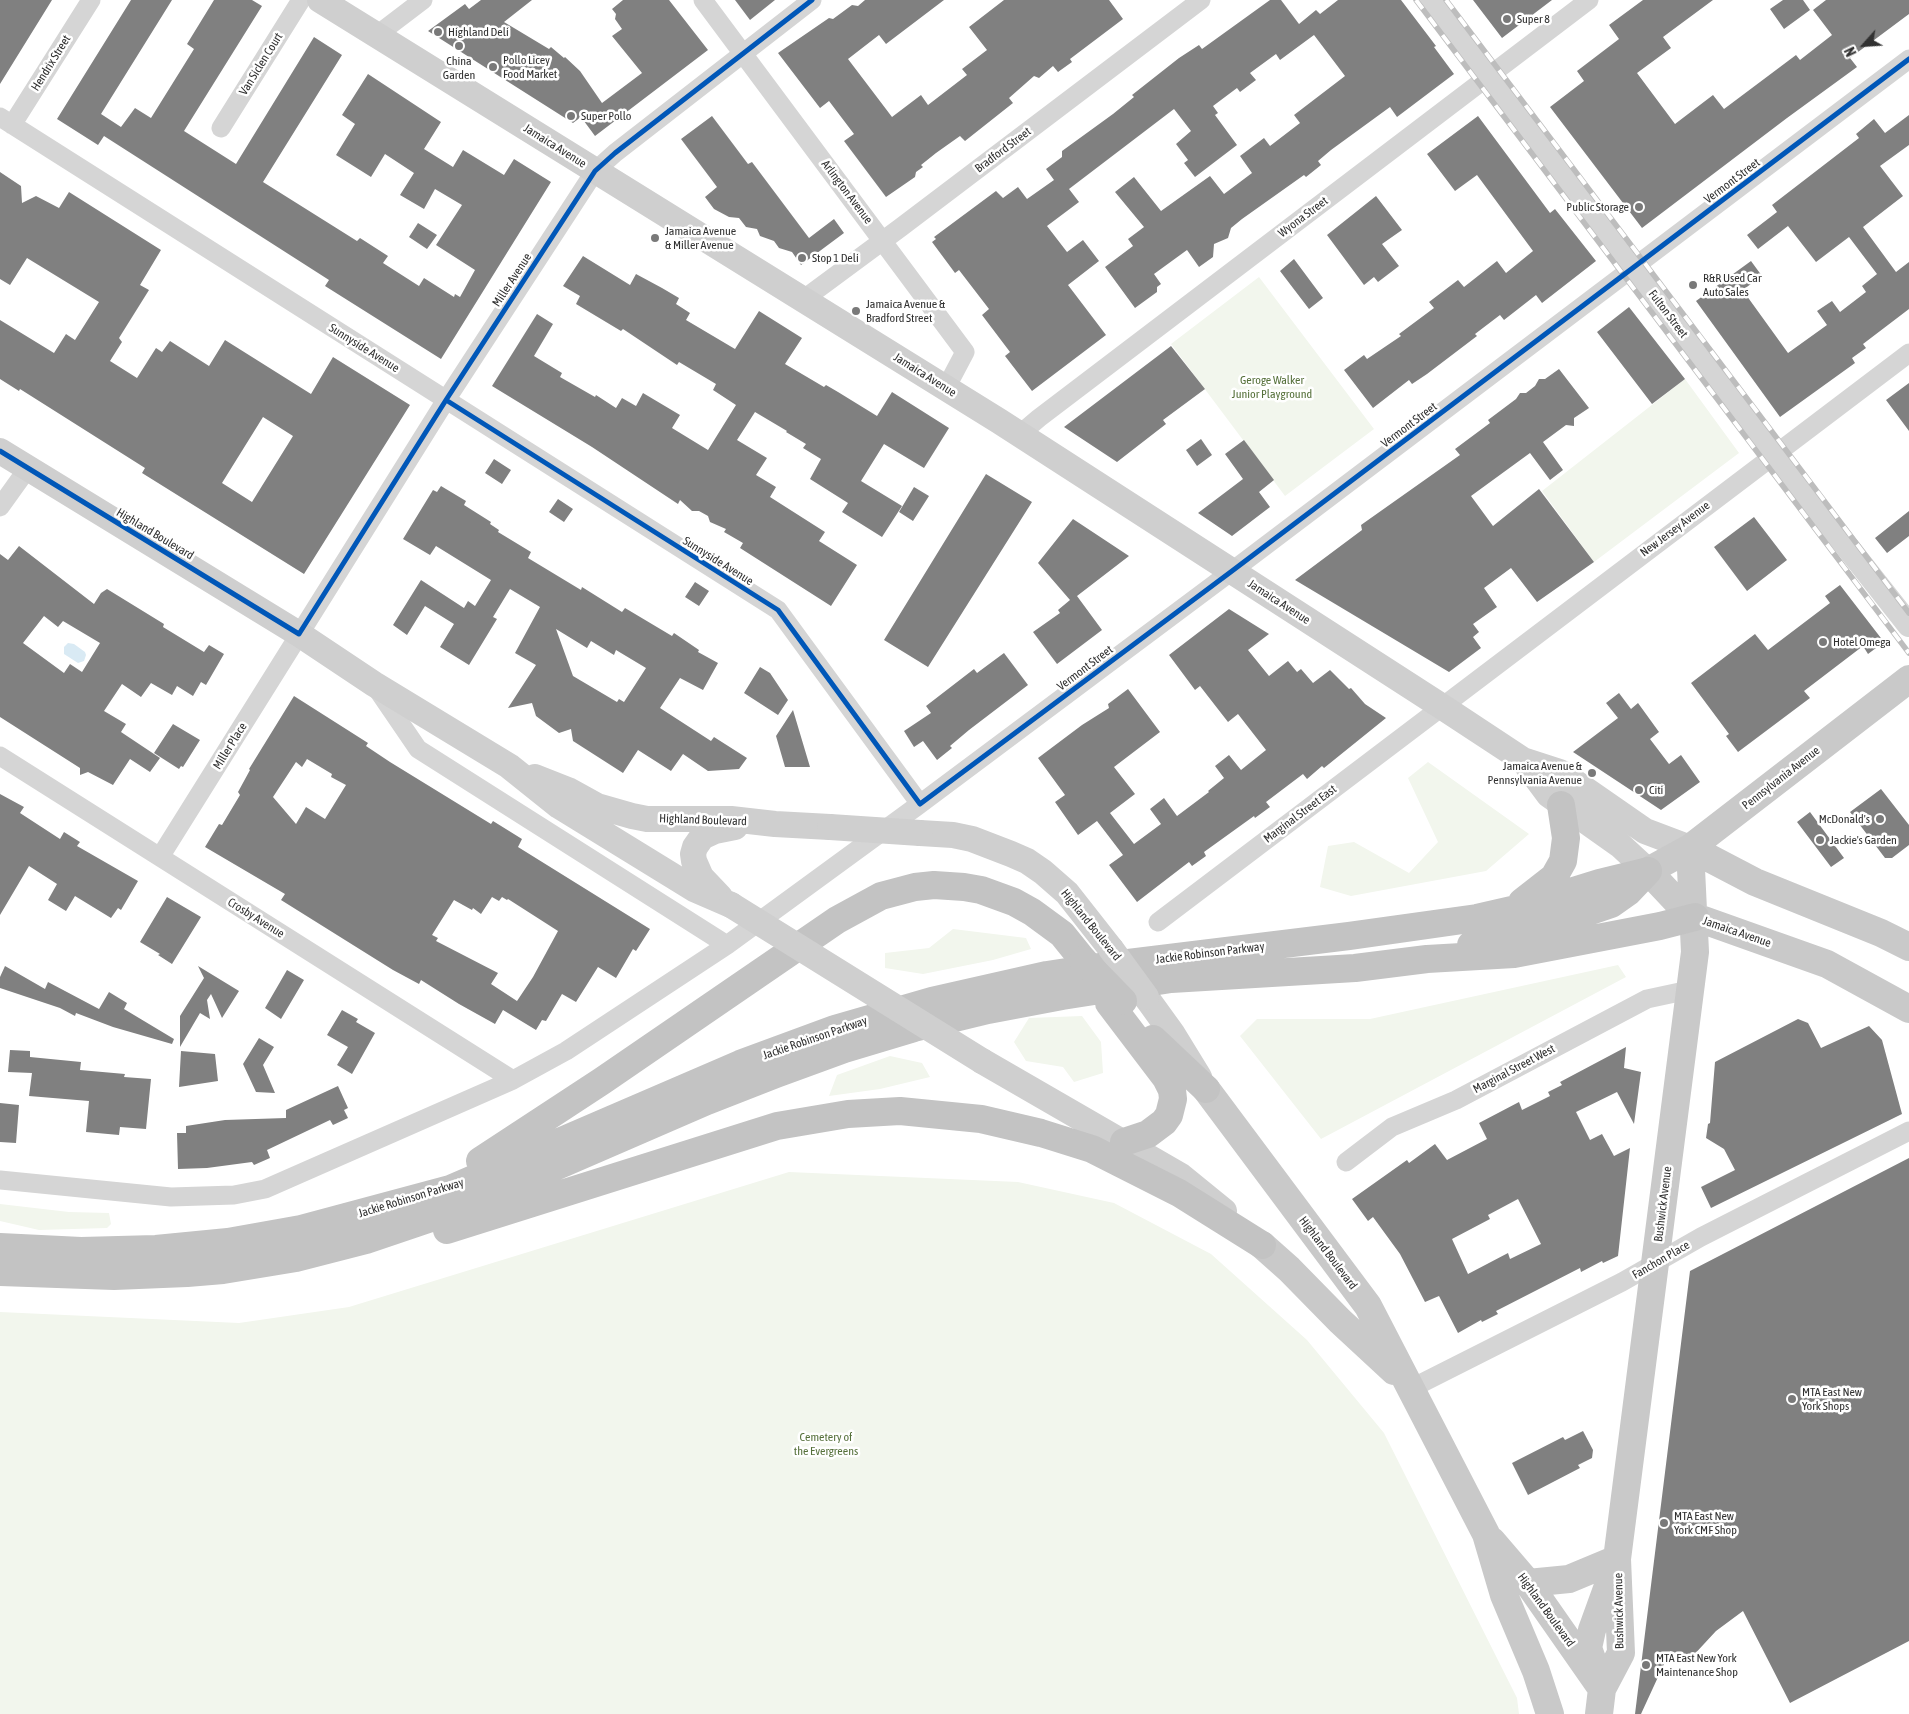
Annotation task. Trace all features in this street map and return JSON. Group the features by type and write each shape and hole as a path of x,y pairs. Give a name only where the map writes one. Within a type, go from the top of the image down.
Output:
{"highway":[{"path":"1512,910 1554,877 1563,861 1566,838 1561,805"},
{"path":"1427,959 1509,934 1573,918 1611,904 1628,892 1648,871"},
{"name":"Jackie Robinson Parkway","path":"0,1247 121,1250 193,1246 292,1231 450,1189 740,1064 844,1026 932,1001 1047,975 1102,966 1349,936 1477,918 1512,910 1599,883 1648,871"},
{"path":"372,1211 442,1181 492,1154 594,1087 837,920 881,896 915,887 934,885 981,890 1014,902 1032,912 1062,934 1083,960 1123,1001 1158,1042 1206,1089"},
{"path":"1427,959 1514,954 1660,926 1695,917"},
{"name":"Jackie Robinson Parkway","path":"0,1272 114,1276 187,1273 242,1267 296,1258 366,1240 434,1217 504,1189 690,1108 776,1074 844,1049 914,1028 1062,996 1172,979 1355,968 1427,959"},
{"path":"1124,1142 1144,1136 1156,1129 1169,1115 1172,1090 1158,1042"},
{"path":"366,1240 440,1232 777,1126 848,1114 900,1111 926,1112 981,1119 1041,1133 1092,1149 1156,1181 1262,1245"}],"main road":[{"name":"Jamaica Avenue","path":"320,0 804,298 1232,571 1523,760 1560,772 1645,831 1690,848 1755,882 1880,933 1909,947"},
{"name":"Highland Boulevard","path":"0,451 299,634 374,684 509,766 559,806 694,889 727,903 982,1061 1181,1176 1208,1196 1289,1269 1340,1321 1412,1388"},
{"name":"Pennsylvania Avenue","path":"1648,871 1690,848 1909,679"},
{"name":"Jamaica Avenue","path":"1523,760 1549,796 1622,846 1681,906 1695,917 1827,964 1909,1009"},
{"name":"Highland Boulevard","path":"509,766 568,790 597,806 632,816 657,819 731,819 775,824 953,835 972,839 1011,854 1035,866 1056,883 1086,915 1158,1042"},
{"path":"727,903 701,877 697,870 693,854 698,842 702,837 715,831 732,827 775,824"},
{"name":"Bushwick Avenue","path":"1601,1701 1620,1653 1617,1560 1695,952 1695,917 1690,848"},
{"name":"Highland Boulevard","path":"1206,1089 1368,1306 1486,1534 1504,1595 1536,1671 1550,1714"},
{"name":"Highland Boulevard","path":"1486,1534 1528,1583 1601,1701"},
{"path":"1528,1583 1569,1579 1617,1560"}],"street":[{"name":"Hendrix Street","path":"6,121 91,0"},
{"name":"Van Siclen Court","path":"221,128 300,0"},
{"path":"377,35 423,0"},
{"name":"Arlington Avenue","path":"703,0 965,352 946,388"},
{"name":"Miller Avenue","path":"299,634 446,400 595,171 743,52 812,0"},
{"name":"Bradford Street","path":"804,298 883,241 1201,0"},
{"name":"Fulton Street","path":"1432,0 1774,454 1909,625"},
{"name":"Wyona Street","path":"1020,435 1039,418 1589,0"},
{"name":"Vermont Street","path":"726,945 920,804 1232,571 1909,59"},
{"name":"Sunnyside Avenue","path":"6,121 778,610 920,804"},
{"name":"New Jersey Avenue","path":"1442,706 1909,353"},
{"path":"0,507 28,468"},
{"name":"Miller Place","path":"160,857 299,634"},
{"name":"Highland Boulevard","path":"374,684 418,749 726,945"},
{"name":"Marginal Street East","path":"1158,922 1442,706"},
{"name":"Crosby Avenue","path":"0,756 513,1080"},
{"path":"0,1180 171,1196 234,1195 264,1189 513,1080 566,1051 726,945"},
{"name":"Marginal Street West","path":"1346,1162 1392,1127 1456,1100 1647,1000 1690,990"},
{"name":"Fanchon Place","path":"1412,1388 1622,1282 1701,1237 1909,1131"}],"green space":[{"name":"Geroge Walker Junior Playground","path":"1259,277 1374,429 1285,496 1171,344"},
{"path":"1685,379 1739,453 1594,562 1542,491"},
{"path":"1428,762 1529,834 1486,871 1351,896 1320,887 1328,846 1354,842 1409,873 1438,842 1408,778"},
{"path":"953,929 1026,938 1031,949 993,960 923,974 885,968 885,953 929,948"},
{"path":"1618,965 1626,977 1321,1139 1240,1036 1257,1019 1370,1019"},
{"path":"1082,1016 1101,1042 1103,1073 1074,1082 1063,1067 1026,1061 1014,1042 1029,1018"},
{"path":"890,1056 922,1063 930,1077 880,1089 829,1096 837,1075"},
{"name":"Cemetery of the Evergreens","path":"789,1172 1018,1182 1114,1203 1211,1254 1307,1340 1384,1433 1517,1698 1519,1714 0,1714 0,1312 239,1323 349,1307"},
{"path":"0,1204 69,1212 109,1213 111,1224 107,1228 39,1230 0,1221"}],"shaded area":[{"path":"68,643 74,644 85,652 84,661 78,663 64,654 64,647"}],"building":[{"path":"0,0 52,0 0,84"},
{"path":"131,0 172,0 101,114 121,127 135,108 151,118 194,49 187,44 214,0 252,0 262,6 184,131 236,164 314,37 342,55 263,182 357,241 360,238 388,256 383,263 419,286 424,278 454,297 455,294 460,297 475,270 436,245 462,205 435,189 424,209 400,195 414,173 385,154 371,177 336,155 355,124 342,115 368,74 441,122 424,149 453,167 463,150 504,175 514,159 551,182 441,359 325,286 329,280 104,136 98,145 57,119"},
{"path":"481,0 532,0 504,22 549,49 551,47 565,57 580,71 602,103 642,73 612,36 622,29 615,19 616,14 612,9 623,0 669,0 708,50 595,136 581,117 573,123 428,31 465,4 469,9"},
{"path":"735,0 775,0 750,20"},
{"path":"865,0 944,0 886,44 879,35 848,59 892,117 921,95 928,105 967,75 962,69 987,50 969,27 1004,0 1109,0 1123,19 1070,59 1072,62 1058,72 1053,66 1039,78 1034,76 1009,98 1013,103 965,141 960,136 936,153 921,165 923,167 916,172 915,177 886,197 844,141 854,134 829,101 820,108 778,53 829,18 833,19 852,5 858,6"},
{"path":"1270,0 1281,0 1299,24 1316,10 1320,14 1338,0 1401,0 1436,46 1434,47 1454,74 1397,117 1390,107 1331,150 1318,161 1321,165 1306,177 1304,175 1231,228 1228,238 1214,244 1213,257 1199,267 1187,250 1154,274 1161,284 1157,287 1157,292 1135,308 1105,267 1133,246 1128,239 1144,227 1115,192 1134,177 1161,211 1210,176 1224,194 1252,173 1240,156 1264,138 1270,146 1300,123 1294,115 1345,76 1314,35 1280,60 1276,54 1250,73 1256,80 1240,92 1237,88 1213,106 1218,113 1215,115 1237,145 1195,177 1184,163 1188,160 1176,144 1191,131 1174,109 1069,189 1079,202 1047,226 1067,252 1083,240 1099,261 1068,285 1106,335 1032,391 1005,356 1010,352 982,315 989,309 959,270 955,273 932,242 936,239 934,237 996,191 1003,198 1018,187 1027,199 1054,180 1046,169 1062,157 1062,151 1113,114 1134,97 1132,95 1179,58 1199,45 1202,49"},
{"name":"Super 8","path":"1473,0 1552,0 1502,38"},
{"path":"1643,0 1713,0 1663,37 1671,48 1637,73 1675,124 1713,95 1724,109 1796,55 1800,60 1832,35 1813,10 1826,0 1909,0 1909,14 1850,58 1857,67 1642,228 1550,107 1584,81 1577,71 1619,39 1609,25"},
{"path":"1783,0 1803,0 1810,10 1784,29 1770,9"},
{"path":"1909,115 1909,145 1880,166 1903,196 1863,227 1896,272 1909,262 1909,309 1863,344 1866,348 1852,358 1855,363 1780,417 1696,301 1751,261 1762,276 1744,289 1746,291 1744,292 1788,353 1827,325 1817,311 1832,301 1840,312 1866,292 1862,286 1877,274 1849,237 1816,262 1788,226 1758,249 1747,235 1777,212 1772,205 1859,138 1856,134 1874,119 1885,133"},
{"path":"712,116 748,164 752,162 809,238 834,219 844,233 801,265 792,252 779,248 774,241 760,236 757,229 746,227 739,218 729,217 714,209 705,197 717,187 681,139"},
{"path":"1478,116 1550,213 1555,209 1596,261 1542,303 1536,295 1504,320 1500,315 1475,334 1477,336 1427,374 1412,384 1409,380 1373,408 1344,370 1364,355 1367,359 1401,336 1399,334 1434,308 1429,302 1458,280 1464,287 1497,261 1506,273 1533,251 1477,175 1455,191 1427,154"},
{"path":"0,172 21,186 22,203 36,196 59,208 69,192 161,250 140,285 149,290 119,338 122,342 110,361 137,378 156,348 162,352 170,341 209,366 225,340 311,394 333,357 410,405 304,574 142,473 145,468 20,389 19,391 0,379 0,320 54,353 66,334 75,340 99,302 27,258 10,285 0,279","holes":["263,417 293,436 252,502 222,483"]},
{"path":"1376,196 1402,230 1382,244 1399,266 1378,282 1374,277 1364,285 1327,235"},
{"path":"418,223 437,235 427,249 409,237"},
{"path":"583,256 630,285 636,274 679,298 676,304 690,313 686,320 735,349 759,311 802,338 785,364 824,387 826,385 877,416 892,392 949,428 924,468 884,444 861,481 902,506 882,537 842,512 848,503 810,479 821,459 803,448 806,444 755,412 737,440 767,458 756,475 776,487 770,497 825,532 819,541 857,565 831,606 740,548 743,543 724,532 726,529 710,522 708,516 699,511 692,511 680,500 678,504 592,447 492,386 537,314 553,324 534,356 562,373 560,377 595,397 596,395 616,408 622,398 636,406 643,393 680,415 672,428 708,450 736,405 713,390 716,384 679,362 677,365 623,329 621,331 576,304 580,296 563,286"},
{"path":"1294,259 1323,298 1309,309 1280,271"},
{"path":"1629,307 1685,379 1652,404 1597,332"},
{"path":"1171,346 1205,389 1163,420 1166,424 1117,462 1064,427"},
{"path":"1559,369 1589,408 1574,418 1574,426 1566,425 1543,442 1563,470 1550,480 1530,453 1471,496 1493,526 1539,489 1594,562 1537,602 1511,568 1484,588 1497,607 1473,624 1479,632 1473,637 1481,648 1449,672 1295,580 1362,530 1361,525 1460,455 1455,449 1490,423 1488,420 1516,399 1520,393 1526,393 1535,386 1539,379 1545,379"},
{"path":"1909,383 1909,431 1886,400"},
{"path":"1201,439 1212,455 1197,466 1186,450"},
{"path":"1244,440 1274,480 1259,492 1270,507 1232,536 1198,513 1243,479 1225,454"},
{"path":"494,459 511,470 502,484 485,473"},
{"path":"986,474 1032,502 928,667 884,640"},
{"path":"441,486 466,501 464,505 491,522 490,524 499,530 498,532 531,552 528,558 581,590 582,587 622,612 625,608 672,636 674,633 699,650 698,652 718,663 703,690 680,678 660,708 711,741 714,737 747,758 739,769 708,771 683,754 671,771 638,750 623,773 573,741 571,729 559,733 536,716 532,703 508,708 536,665 515,653 540,607 510,589 493,617 497,619 469,665 440,647 454,624 425,606 407,635 393,625 421,580 464,608 468,601 475,606 491,580 436,546 430,555 403,539 433,490 437,492","holes":["556,629 587,648 591,641 614,655 616,650 646,668 624,702 619,699 617,702 573,676"]},
{"path":"914,487 929,496 913,521 899,512"},
{"path":"558,499 573,509 564,522 549,512"},
{"path":"1909,511 1909,536 1887,553 1875,538"},
{"path":"1754,517 1787,560 1747,591 1714,547"},
{"path":"1073,519 1129,556 1077,596 1102,630 1057,664 1033,632 1060,613 1058,610 1070,600 1038,563"},
{"path":"19,546 94,604 101,593 107,589 164,624 163,627 204,652 209,645 224,654 206,685 201,682 193,696 177,686 172,695 151,683 141,697 122,684 104,711 126,724 121,732 160,758 150,772 130,759 113,785 88,772 80,775 80,768 0,717 0,554 8,560","holes":["44,616 58,627 63,621 100,643 82,672 70,664 64,673 23,643"]},
{"path":"695,582 709,591 699,606 685,597"},
{"path":"1840,585 1884,642 1868,654 1863,646 1804,691 1810,698 1738,752 1726,736 1729,734 1691,683 1755,634 1768,650 1830,603 1825,596"},
{"path":"1229,609 1269,634 1248,650 1269,676 1288,661 1297,672 1301,669 1313,683 1330,670 1349,689 1351,688 1365,704 1386,718 1324,768 1322,766 1307,779 1303,774 1266,802 1270,807 1255,818 1254,816 1204,852 1206,856 1192,866 1189,862 1137,902 1109,865 1123,855 1097,821 1078,835 1055,802 1065,795 1038,758 1082,725 1109,708 1108,704 1128,689 1160,732 1114,767 1135,794 1110,813 1134,844 1161,824 1150,809 1164,798 1177,816 1224,778 1215,766 1229,755 1241,770 1266,750 1238,714 1228,722 1200,686 1195,690 1169,655"},
{"path":"1004,653 1028,685 969,730 950,746 952,748 937,760 923,741 914,747 904,731 931,713 926,706 974,669 977,673"},
{"path":"760,667 770,673 788,700 778,715 744,693"},
{"path":"1619,693 1631,709 1638,703 1659,732 1650,739 1669,764 1681,755 1700,782 1661,810 1573,752 1618,718 1606,703"},
{"path":"294,696 368,743 366,746 390,762 491,824 493,821 522,839 518,847 650,929 636,951 633,949 616,978 598,967 576,1002 562,994 546,1021 542,1020 536,1030 503,1010 495,1024 421,980 419,984 393,970 281,900 285,894 205,847 219,824 222,825 240,795 238,792 249,769","holes":["307,759 332,774 331,777 346,785 325,819 306,807 296,824 273,797 296,762 302,767","492,897 499,901 502,897 508,899 558,931 533,977 517,1001 491,984 498,973 436,941 438,938 432,935 454,900 472,910 473,908 481,914"]},
{"path":"793,710 810,767 785,767 776,736"},
{"path":"173,724 200,740 183,767 181,766 179,769 154,753"},
{"name":"McDonald's","path":"1881,789 1909,825 1909,845 1892,858 1885,858 1850,812"},
{"path":"0,794 24,807 20,813 60,839 64,832 80,842 77,846 138,881 121,910 118,908 111,918 75,896 66,911 48,900 57,884 29,866 0,915"},
{"name":"Jackie's Garden","path":"1810,812 1844,858 1831,867 1797,822"},
{"path":"167,897 201,917 172,964 140,942"},
{"path":"5,966 45,989 48,982 99,1009 109,992 127,1003 124,1009 174,1039 172,1044 113,1027 76,1013 75,1016 60,1008 0,988 0,977"},
{"path":"198,966 239,991 222,1018 211,994 207,1000 210,1019 200,1013 180,1047 180,1016 204,978"},
{"path":"287,970 304,980 281,1019 265,1008"},
{"path":"342,1010 358,1019 356,1022 375,1033 352,1074 337,1065 348,1047 327,1035"},
{"path":"1798,1019 1808,1023 1821,1048 1869,1026 1882,1040 1902,1114 1711,1208 1701,1187 1735,1170 1724,1149 1706,1138 1708,1124 1710,1123 1715,1062"},
{"path":"259,1038 274,1047 263,1065 275,1093 256,1092 243,1064"},
{"path":"1626,1047 1624,1068 1641,1072 1634,1124 1617,1092 1576,1112 1590,1140 1602,1134 1614,1156 1630,1148 1618,1256 1603,1263 1602,1261 1581,1272 1580,1268 1496,1311 1498,1314 1482,1322 1481,1320 1458,1333 1439,1296 1425,1302 1400,1254 1373,1217 1368,1221 1352,1199 1407,1160 1409,1163 1435,1144 1447,1160 1487,1139 1479,1123 1519,1102 1522,1110 1550,1096 1548,1092 1562,1085 1560,1082","holes":["1518,1199 1541,1244 1510,1259 1508,1253 1468,1274 1452,1239 1490,1219 1488,1215"]},
{"path":"10,1050 30,1051 30,1057 81,1062 80,1070 125,1074 124,1077 151,1079 146,1129 120,1127 119,1135 86,1132 89,1101 29,1096 32,1073 8,1072"},
{"path":"181,1051 215,1054 218,1081 179,1087"},
{"path":"338,1086 348,1108 344,1110 348,1118 333,1125 330,1120 267,1150 270,1158 254,1165 252,1162 207,1168 178,1169 177,1133 186,1133 186,1126 225,1120 286,1118 286,1110"},
{"path":"0,1103 19,1105 16,1143 0,1142"},
{"name":"MTA East New York Shops","path":"1909,1158 1909,1641 1790,1703 1743,1611 1716,1631 1691,1658 1670,1651 1641,1714 1635,1714 1690,1271"},
{"path":"1583,1431 1593,1450 1592,1458 1578,1465 1580,1468 1528,1495 1512,1463 1563,1437 1565,1440"}],"railway":[{"path":"1416,0 1909,653"},
{"path":"1446,0 1909,613"}],"cycle path":[{"path":"0,451 299,634 446,400 595,171 615,153 812,0"},
{"path":"446,400 778,610 920,804 1232,571 1909,59"}],"place":[{"name":"Super 8","path":"1507,19"},
{"name":"Highland Deli","path":"438,32"},
{"name":"China Garden","path":"459,46"},
{"name":"Pollo Licey Food Market","path":"493,67"},
{"name":"Super Pollo","path":"571,116"},
{"name":"Public Storage","path":"1639,207"},
{"name":"Jamaica Avenue & Miller Avenue","path":"655,238"},
{"name":"Stop 1 Deli","path":"802,258"},
{"name":"R&R Used Car Auto Sales","path":"1693,285"},
{"name":"Jamaica Avenue & Bradford Street","path":"856,311"},
{"name":"Hotel Omega","path":"1823,642"},
{"name":"Jamaica Avenue & Pennsylvania Avenue","path":"1592,773"},
{"name":"Citi","path":"1639,790"},
{"name":"McDonald's","path":"1880,819"},
{"name":"Jackie's Garden","path":"1820,840"},
{"name":"MTA East New York Shops","path":"1792,1399"},
{"name":"MTA East New York CMF Shop","path":"1664,1523"},
{"name":"MTA East New York Maintenance Shop","path":"1646,1665"}]}
